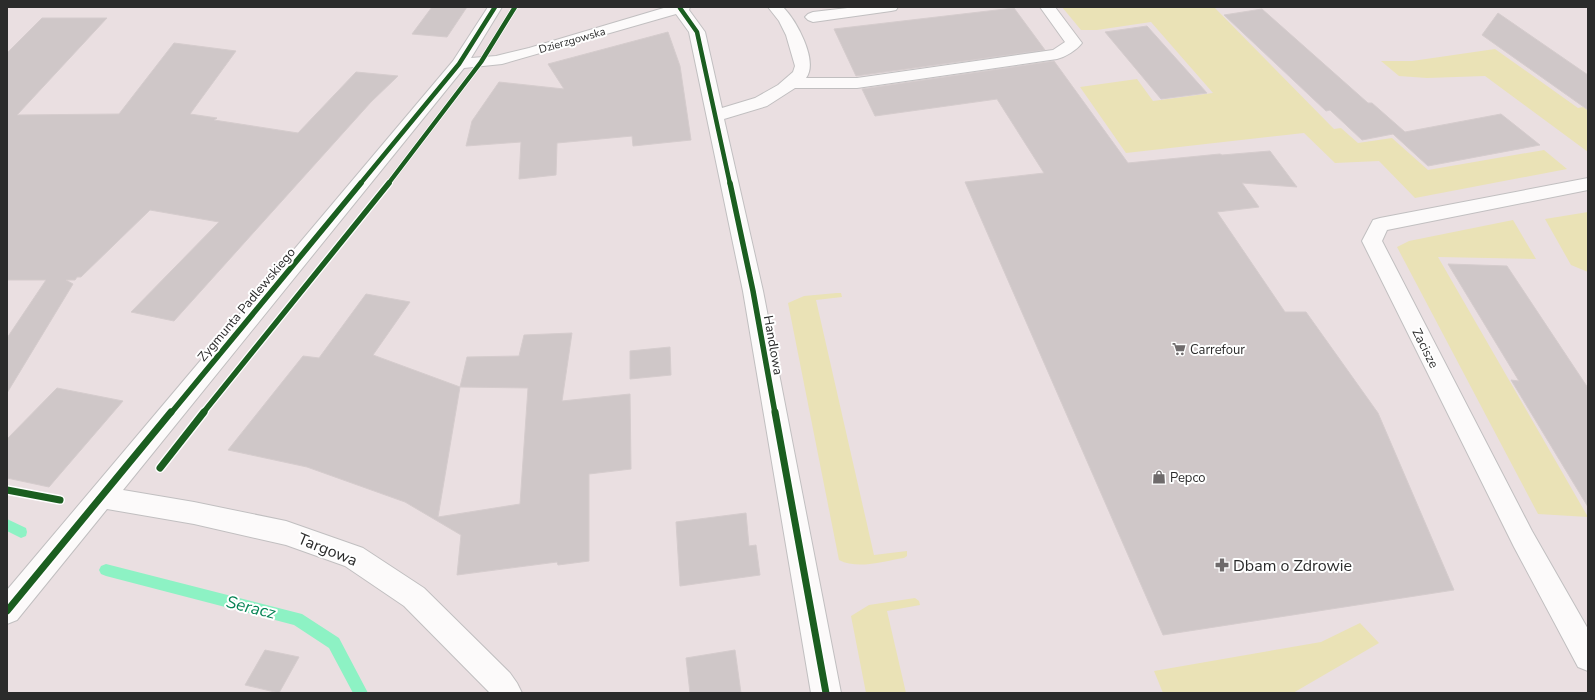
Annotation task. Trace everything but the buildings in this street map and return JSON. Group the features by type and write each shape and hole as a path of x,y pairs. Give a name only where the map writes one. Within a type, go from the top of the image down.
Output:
{"street":[{"name":"Zygmunta Padlewskiego","path":"7,611 459,64 495,7"},
{"path":"715,116 761,102 784,89 801,74 803,66 794,34 786,20 775,7"},
{"path":"813,16 891,7"},
{"path":"791,83 857,83 1057,54 1074,43 1048,7"},
{"name":"Dzierzgowska","path":"459,64 496,61 682,8"},
{"name":"Handlowa","path":"682,8 697,32 753,291 826,693"},
{"name":"Zacisze","path":"1588,184 1380,226 1372,241 1523,539 1588,657"},
{"name":"Targowa","path":"101,497 194,513 286,533 354,557 414,597 500,683 507,693"}],"shaded area":[{"path":"1062,7 1214,7 1334,129 1341,128 1358,143 1392,138 1428,170 1544,150 1567,169 1415,198 1379,161 1335,163 1304,133 1126,153 1080,87 1137,79 1153,101 1213,93 1151,22 1097,30 1081,30"},
{"path":"1495,49 1578,108 1583,107 1588,110 1588,152 1485,76 1427,78 1399,76 1381,61 1412,61"},
{"path":"1588,212 1588,272 1571,265 1545,219"},
{"path":"1513,220 1536,259 1438,257 1588,517 1538,514 1397,247 1409,241"},
{"path":"841,293 842,297 816,300 874,555 907,551 907,556 904,558 880,563 863,565 846,563 839,560 788,303 804,296"},
{"path":"915,598 919,601 920,605 887,611 906,693 866,693 851,616 869,605"},
{"path":"1360,623 1379,643 1293,693 1163,693 1154,671 1321,642"}],"waterway":[{"name":"Seracz","path":"7,525 21,532"},
{"name":"Seracz","path":"106,570 297,619 334,643 361,693"}],"cycle path":[{"path":"7,611 459,64 495,7"},
{"path":"160,468 182,438 237,372 410,156 481,62 515,7"},
{"path":"680,8 697,32 753,291 826,693"},
{"path":"7,490 60,500"}],"place":[{"name":"Carrefour","path":"1179,349"},
{"name":"Pepco","path":"1159,477"},
{"name":"Dbam o Zdrowie","path":"1222,565"}]}
